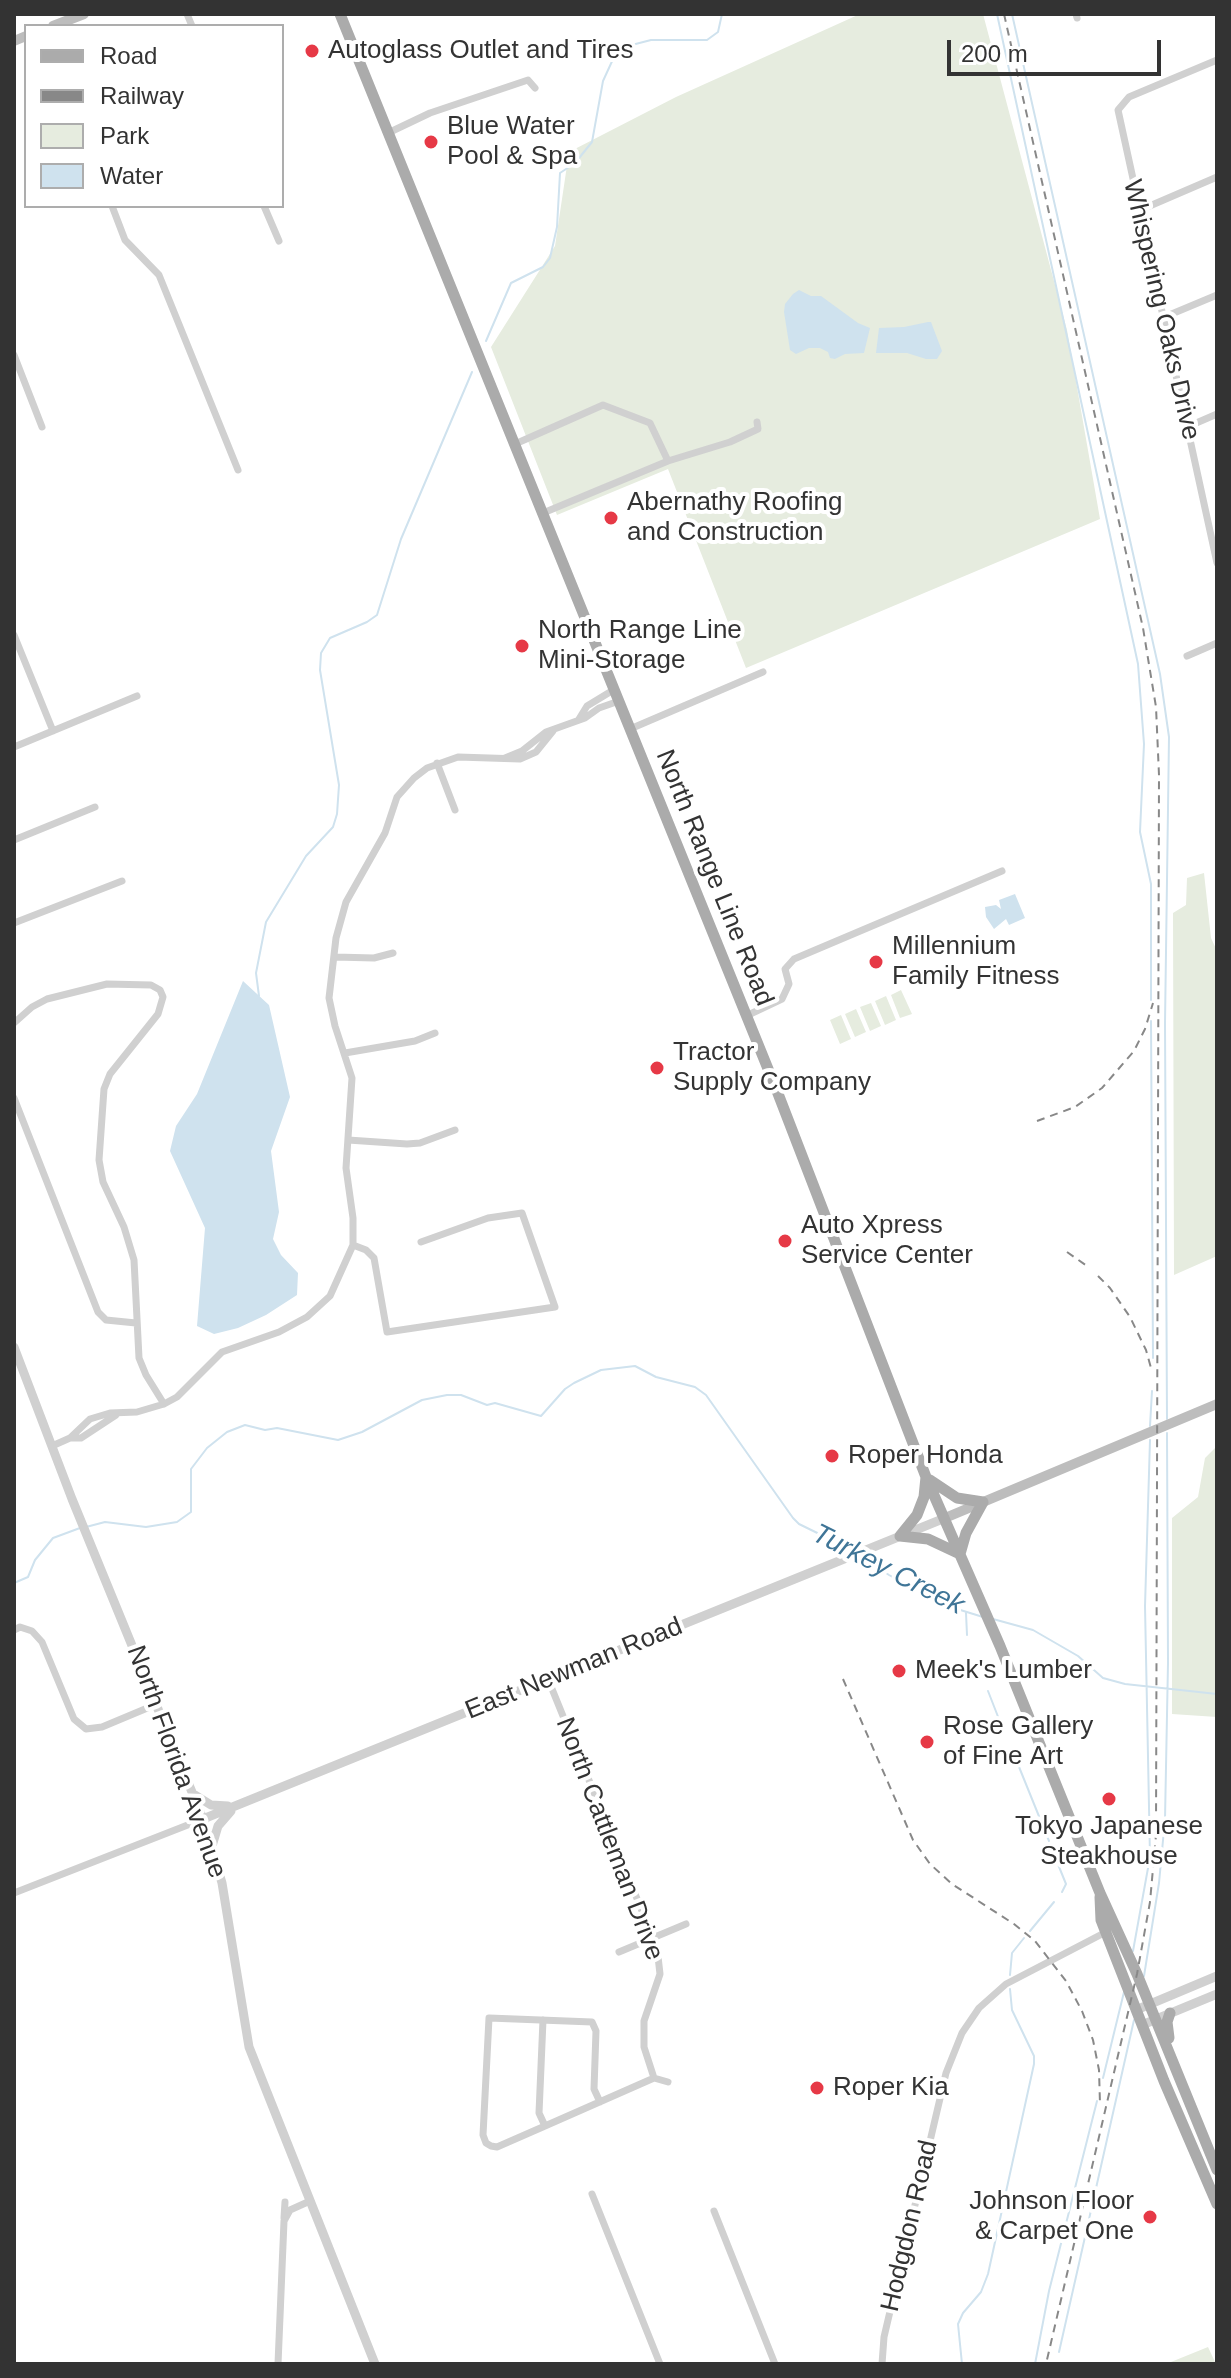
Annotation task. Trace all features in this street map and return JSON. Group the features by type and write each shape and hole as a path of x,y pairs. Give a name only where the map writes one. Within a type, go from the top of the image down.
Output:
{"main road":[{"path":"58,24 84,14"},
{"name":"North Range Line Road","path":"340,14 746,1016 926,1477 1000,1646 1217,2170"},
{"path":"945,1518 1217,1404"},
{"path":"926,1477 957,1498 983,1502"},
{"path":"900,1536 917,1515 924,1497 926,1477"},
{"path":"900,1536 928,1539 960,1554 966,1533 983,1502"},
{"name":"North Range Line Road","path":"1100,1893 1101,1920 1217,2204"},
{"path":"1170,2013 1166,2031 1201,2118 1201,2133"}],"street":[{"name":"Whispering Oaks Drive","path":"1217,60 1129,97 1121,104 1118,120 1187,427 1214,528 1217,563"},
{"path":"388,133 430,113 528,80 535,88"},
{"path":"1138,211 1217,177"},
{"path":"113,208 125,240 159,275 238,470"},
{"path":"265,208 279,241"},
{"path":"1162,318 1217,295"},
{"path":"14,355 42,427"},
{"path":"515,444 603,405 650,423 668,461"},
{"path":"1187,427 1217,414"},
{"path":"543,513 668,461 730,442 758,429 757,422"},
{"path":"14,635 53,731"},
{"path":"1187,656 1217,643"},
{"path":"630,729 763,672"},
{"path":"579,719 587,706 617,695"},
{"path":"52,1446 70,1438 90,1419 110,1413 137,1412 177,1397 222,1352 279,1332 307,1317 330,1296 353,1245 353,1218 346,1168 352,1078 329,998 336,938 346,902 385,833 397,797 414,778 437,763 458,757 520,759 528,756 541,747 553,731 617,695"},
{"path":"14,747 137,696"},
{"path":"437,763 455,810"},
{"path":"14,840 95,807"},
{"path":"746,1016 782,999 789,984 785,969 794,959 1002,871"},
{"path":"14,923 122,881"},
{"path":"335,957 374,958 393,953"},
{"path":"14,1023 39,1003 73,991 107,984 151,985 160,990 163,997 158,1014 117,1065 104,1089 99,1142 103,1182 124,1227 134,1260 137,1346 142,1367 164,1404"},
{"path":"345,1053 415,1041 435,1033"},
{"path":"14,1098 98,1312 106,1320 136,1323"},
{"path":"348,1140 386,1144 420,1143 455,1130"},
{"path":"353,1245 366,1250 374,1258 387,1332 555,1307 522,1213 488,1218 421,1242"},
{"name":"North Florida Avenue","path":"14,1347 72,1499 203,1819 222,1883 249,2047 375,2364"},
{"name":"East Newman Road","path":"203,1819 945,1518"},
{"path":"14,1630 20,1627 32,1631 42,1642 74,1719 86,1729 102,1727 157,1704"},
{"name":"North Cattleman Drive","path":"548,1679 653,1938 660,1974 644,2021 643,2034 654,2078"},
{"path":"191,1791 214,1806 243,1802"},
{"path":"212,1849 215,1832 222,1820 243,1802"},
{"path":"14,1893 203,1819"},
{"path":"619,1952 686,1924"},
{"name":"Hodgdon Road","path":"882,2364 884,2337 946,2073 962,2033 979,2008 1006,1984 1106,1932"},
{"path":"1136,2010 1217,1976"},
{"path":"1142,2025 1217,1994"},
{"path":"600,2102 594,2089 595,2025 589,2020 489,2018 483,2135 486,2143 497,2147 600,2102 654,2078 668,2082"},
{"path":"543,2020 539,2113 545,2126"},
{"path":"592,2194 660,2364"},
{"path":"284,2221 290,2210 310,2201"},
{"path":"278,2364 285,2202"},
{"path":"714,2211 775,2364"}],"green space":[{"path":"860,14 983,14 1067,330 1100,519 746,668 668,469 557,515 491,347 555,246 569,152 676,97"},
{"path":"1204,873 1211,938 1217,951 1217,1256 1174,1275 1173,913 1186,905 1187,878"},
{"path":"901,990 912,1014 900,1018 891,995"},
{"path":"886,996 896,1020 885,1025 875,1001"},
{"path":"871,1003 881,1026 870,1031 860,1007"},
{"path":"856,1009 866,1032 855,1037 845,1014"},
{"path":"841,1015 851,1039 840,1044 830,1020"},
{"path":"1217,1446 1217,1717 1172,1714 1172,1518 1198,1497 1205,1458"},
{"path":"1208,2347 1216,2364 1166,2364"}],"water":[{"path":"799,290 811,296 821,296 870,328 864,353 845,354 835,359 820,348 809,348 796,354 790,350 785,304"},
{"path":"931,322 942,351 937,359 907,353 876,353 879,328"},
{"path":"1015,894 1025,918 1009,925 1006,919 994,929 986,917 985,907 996,905 1001,909 999,900"},
{"path":"243,981 269,1005 290,1097 271,1151 279,1212 273,1239 281,1255 298,1273 297,1295 266,1315 238,1328 214,1334 197,1326 205,1228 170,1151 176,1126 197,1094"}],"waterway":[{"path":"486,341 511,283 543,267 550,258 557,227 560,173 575,163 592,142 603,81 614,57 624,47 651,40 707,40 718,32 722,14"},
{"path":"997,14 1138,664 1144,744 1140,832 1151,884 1151,1000"},
{"path":"1012,14 1160,674 1169,737 1165,1023 1167,1419"},
{"path":"259,996 256,973 266,922 306,856 333,827 337,814 339,785 320,670 321,653 330,638 377,615 401,539 472,372"},
{"path":"1151,1021 1153,1358"},
{"name":"Turkey Creek","path":"86,1527 105,1522 146,1527 177,1522 191,1512 191,1469 207,1448 227,1432 245,1425 338,1440 362,1432 422,1400 447,1395 461,1395 487,1405 495,1403 541,1416 574,1383 601,1370 635,1366 656,1377 695,1387 706,1395 793,1518 799,1524 852,1550"},
{"path":"1150,1426 1152,1391"},
{"path":"1144,1976 1159,1883 1165,1819 1167,1433"},
{"path":"1133,1951 1150,1857 1145,1606 1150,1440"},
{"name":"Turkey Creek","path":"14,1583 28,1577 35,1560 53,1538 80,1528"},
{"name":"Turkey Creek","path":"861,1556 941,1604 983,1617"},
{"path":"966,1613 967,1635"},
{"name":"Turkey Creek","path":"993,1619 1033,1630 1078,1656 1103,1678 1125,1684 1217,1694"},
{"path":"988,1691 1004,1732"},
{"path":"1015,1757 1049,1841"},
{"path":"1053,1852 1066,1884 1062,1892"},
{"path":"1030,1931 1054,1902"},
{"path":"1010,1975 1012,1953 1024,1938"},
{"path":"962,2364 958,2324 981,2292 988,2274 1034,2064 1034,2056 1012,2010 1010,1989"},
{"path":"1103,2078 1124,1992"},
{"path":"1059,2352 1134,2020"},
{"path":"1035,2364 1049,2291 1097,2101"}],"railway":[{"path":"1004,14 1143,628 1156,707 1159,775 1156,1835 1150,1902 1137,1974 1046,2364"},
{"path":"1037,1121 1075,1107 1102,1088 1134,1051 1153,1003"},
{"path":"1067,1252 1087,1266"},
{"path":"1098,1276 1130,1317 1151,1368"},
{"path":"843,1679 913,1840 930,1864 952,1884 1035,1941 1066,1981 1093,2040 1099,2070 1100,2104"}],"place":[{"name":"Autoglass Outlet and Tires","path":"312,51"},
{"name":"Blue Water Pool & Spa","path":"431,142"},
{"name":"Abernathy Roofing and Construction","path":"611,518"},
{"name":"North Range Line Mini-Storage","path":"522,646"},
{"name":"Millennium Family Fitness","path":"876,962"},
{"name":"Tractor Supply Company","path":"657,1068"},
{"name":"Auto Xpress Service Center","path":"785,1241"},
{"name":"Roper Honda","path":"832,1456"},
{"name":"Meek's Lumber","path":"899,1671"},
{"name":"Rose Gallery of Fine Art","path":"927,1742"},
{"name":"Tokyo Japanese Steakhouse","path":"1109,1799"},
{"name":"Roper Kia","path":"817,2088"},
{"name":"Johnson Floor & Carpet One","path":"1150,2217"}]}
